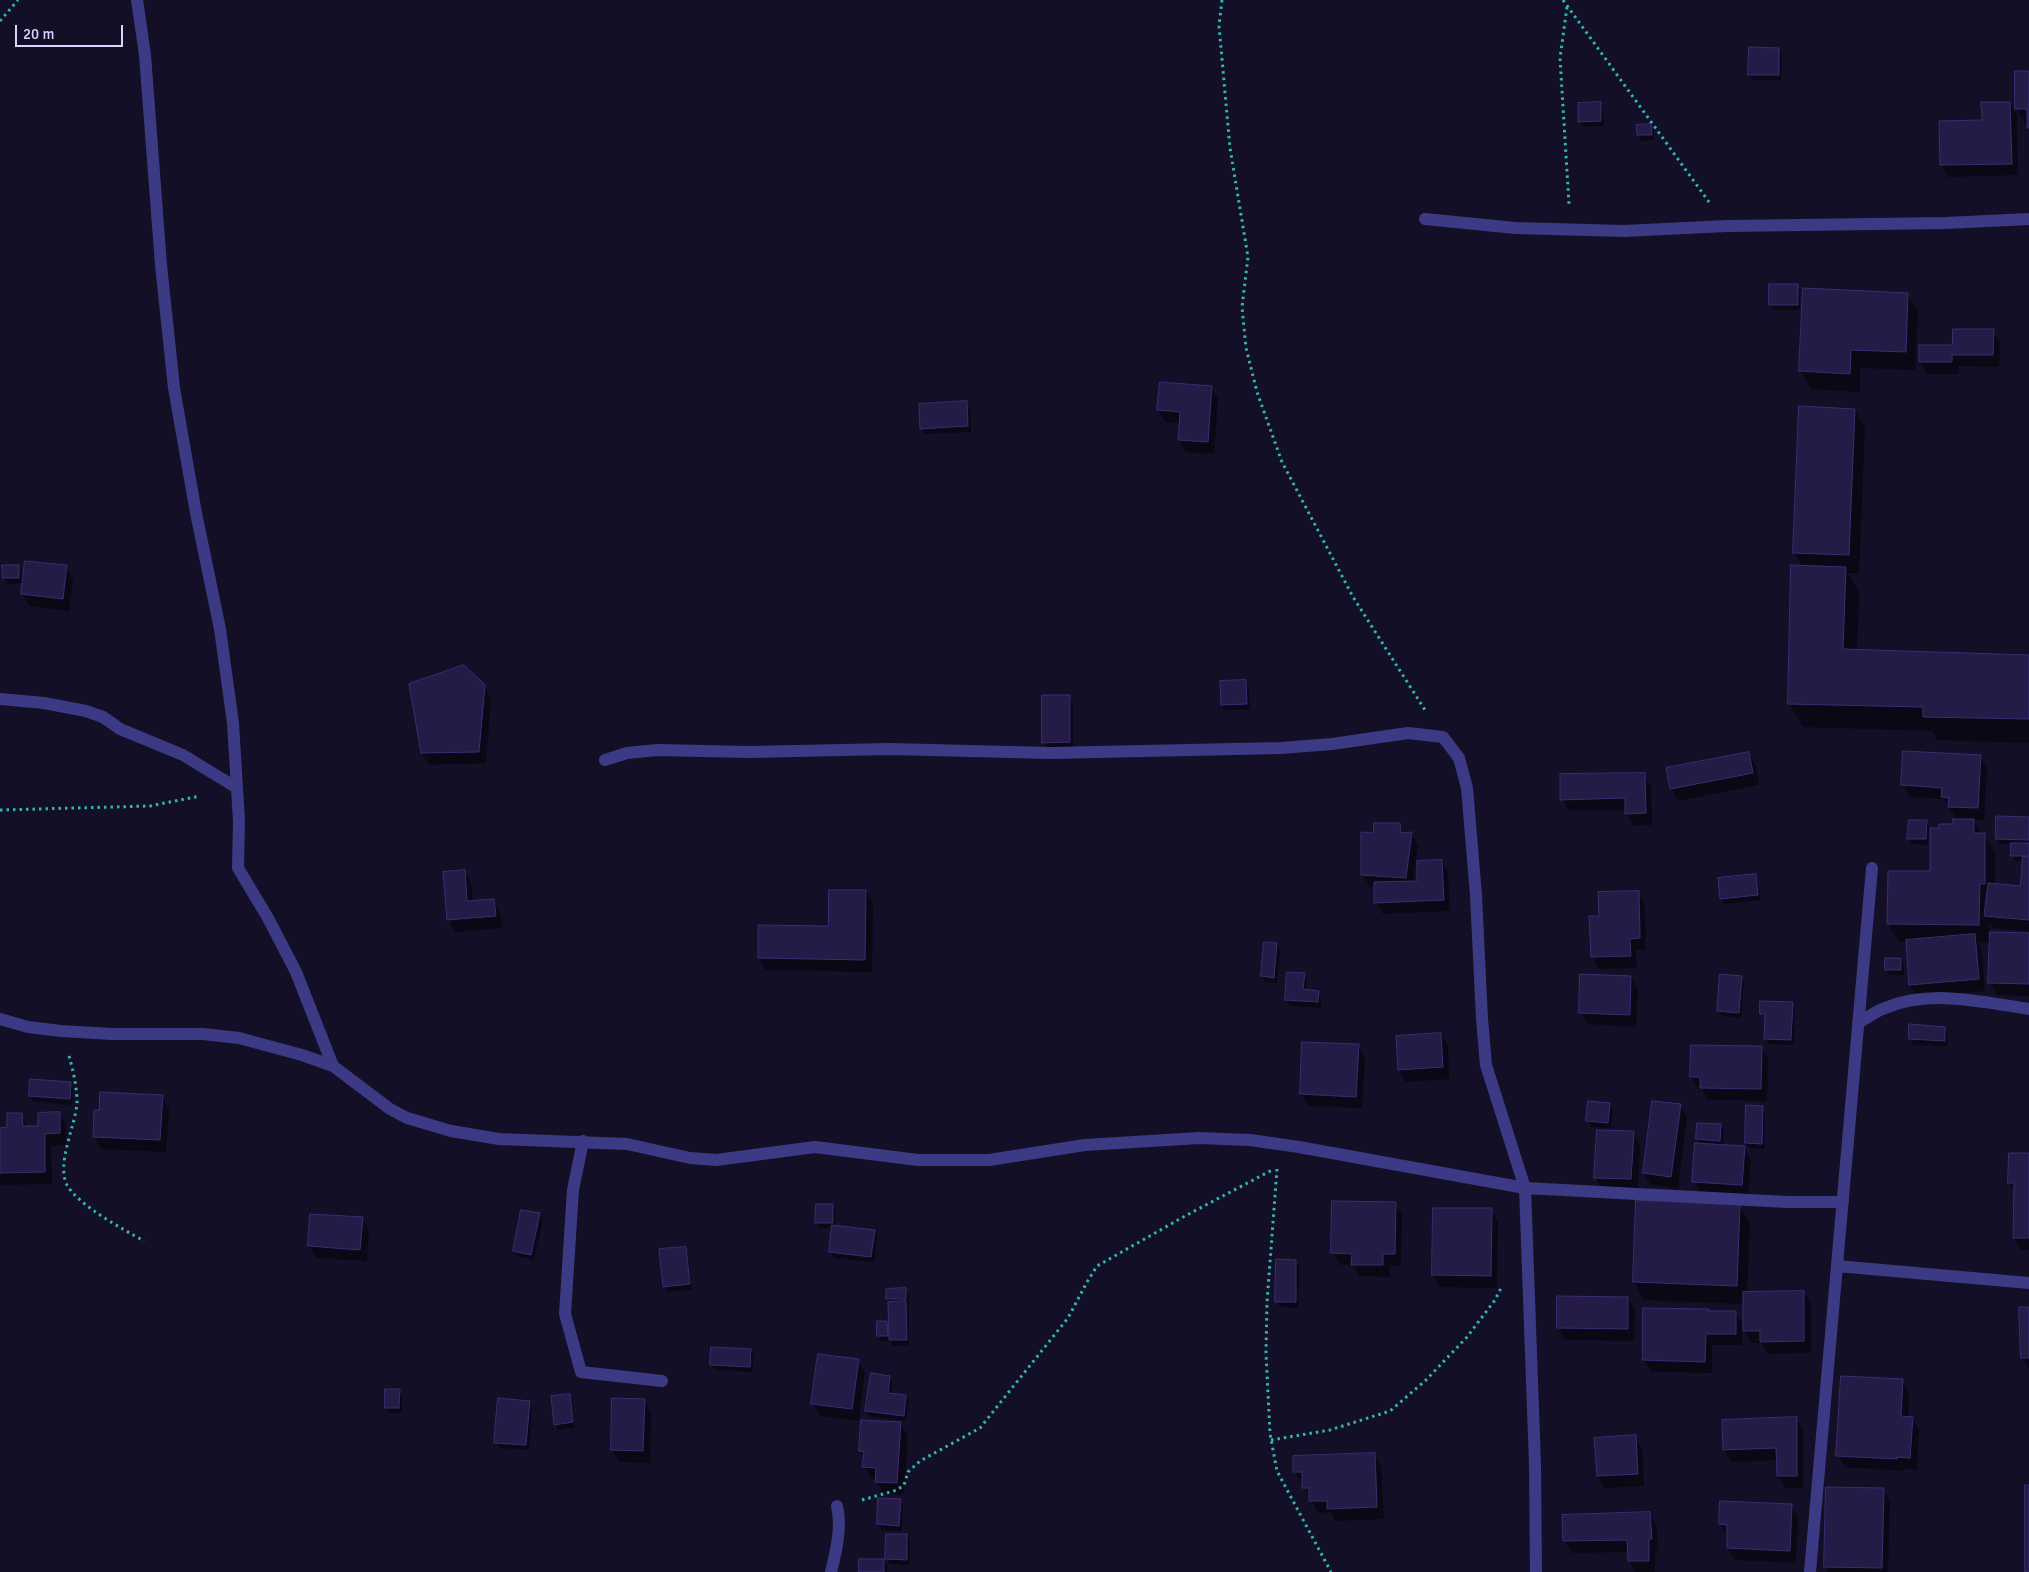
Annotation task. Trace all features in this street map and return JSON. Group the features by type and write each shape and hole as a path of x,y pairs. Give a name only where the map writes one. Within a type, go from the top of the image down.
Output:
{"street":[{"path":"137,0 145,55 161,265 174,388 196,513 220,629 233,723 240,822 238,868 268,918 296,972 333,1066"},
{"path":"1425,219 1515,228 1624,231 1727,226 1946,223 2029,219"},
{"path":"0,699 44,703 103,717 120,729 183,755 237,788"},
{"path":"605,760 627,754 658,750 749,752 890,749 1051,754 1281,748 1332,744 1408,733 1443,738 1459,758 1468,788 1486,1065 1526,1188 1535,1464 1536,1572"},
{"path":"1810,1572 1872,868"},
{"path":"1858,1023 1884,1008 1918,999 1953,998 2029,1009"},
{"path":"0,1019 28,1027 61,1032 203,1034 240,1038 302,1055 333,1066 390,1109 407,1118 451,1132 499,1138 627,1144 690,1158 716,1160 815,1147 918,1160 952,1162 989,1160 1085,1145 1199,1138 1242,1140 1299,1147 1526,1188 1777,1202 1843,1202"},
{"path":"584,1142 573,1190 565,1314 581,1372 662,1381"},
{"path":"1837,1266 2029,1283"},
{"path":"831,1572 837,1548 839,1514 837,1506"}],"path":[{"path":"0,21 18,0"},
{"path":"1222,0 1219,26 1230,148 1248,257 1242,308 1245,340 1257,392 1282,462 1353,597 1443,738"},
{"path":"1563,0 1727,226"},
{"path":"1568,6 1560,58 1571,230"},
{"path":"0,810 150,806 237,788"},
{"path":"61,1032 73,1072 77,1102 64,1169 67,1184 79,1199 103,1217 144,1242"},
{"path":"837,1506 897,1490 904,1485 908,1472 920,1461 980,1428 1068,1318 1097,1266 1185,1216 1277,1168 1268,1283 1266,1353 1271,1440 1277,1471 1331,1572"},
{"path":"1271,1440 1330,1430 1390,1411 1426,1380 1467,1337 1495,1300 1503,1284"}],"building":[{"path":"1749,47 1779,48 1779,75 1748,75"},
{"path":"2015,71 2029,71 2029,128 2027,128 2027,109 2015,109"},
{"path":"1601,102 1601,121 1578,122 1578,103"},
{"path":"1981,102 2010,102 2012,164 1940,165 1939,121 1982,120"},
{"path":"1651,124 1652,135 1637,135 1636,125"},
{"path":"1769,284 1798,284 1798,305 1769,305"},
{"path":"1803,288 1908,293 1906,352 1851,350 1850,374 1799,371"},
{"path":"1953,329 1994,329 1993,355 1952,355 1952,362 1919,362 1919,345 1952,345"},
{"path":"1160,382 1212,386 1208,442 1178,440 1180,412 1157,410"},
{"path":"967,401 968,426 920,429 919,404"},
{"path":"1799,406 1855,409 1849,555 1793,553"},
{"path":"25,561 67,565 63,599 21,594"},
{"path":"2,565 19,565 19,578 3,578"},
{"path":"1791,565 1846,567 1843,649 2029,655 2029,719 1923,717 1923,707 1788,704"},
{"path":"464,665 485,685 479,752 421,753 409,684"},
{"path":"1246,680 1247,704 1221,705 1220,681"},
{"path":"1042,695 1070,695 1070,742 1042,743"},
{"path":"1903,751 1981,755 1978,808 1948,807 1949,798 1941,797 1942,788 1901,785"},
{"path":"1749,752 1753,773 1670,789 1666,768"},
{"path":"1645,773 1646,813 1625,814 1625,798 1560,800 1560,774"},
{"path":"1996,816 2029,817 2029,840 1996,839"},
{"path":"1953,819 1974,819 1974,833 1985,833 1985,884 1980,884 1979,925 1887,924 1888,871 1930,871 1930,828 1939,828 1939,824 1953,824"},
{"path":"1909,820 1927,820 1926,839 1907,839"},
{"path":"1374,823 1400,823 1401,833 1412,832 1406,878 1361,875 1361,832 1373,833"},
{"path":"2011,843 2029,843 2029,856 2011,856"},
{"path":"2023,856 2029,857 2029,920 1984,916 1988,883 2020,886"},
{"path":"1442,860 1444,900 1374,903 1374,882 1417,881 1417,861"},
{"path":"465,870 467,901 494,899 496,916 447,920 443,872"},
{"path":"1756,874 1758,895 1720,899 1718,878"},
{"path":"829,890 866,890 865,960 758,958 758,925 828,926"},
{"path":"1639,891 1640,938 1630,939 1631,956 1591,957 1589,916 1599,916 1598,892"},
{"path":"1990,932 2029,933 2029,984 1988,983"},
{"path":"1975,934 1979,979 1909,985 1906,940"},
{"path":"1264,942 1277,943 1274,978 1261,976"},
{"path":"1885,958 1901,958 1901,970 1885,970"},
{"path":"1287,972 1305,973 1303,989 1319,991 1318,1002 1285,1000"},
{"path":"1580,974 1631,976 1630,1015 1579,1013"},
{"path":"1720,974 1742,976 1739,1013 1717,1011"},
{"path":"1760,1001 1793,1002 1791,1040 1764,1039 1765,1014 1760,1014"},
{"path":"1909,1024 1945,1027 1945,1041 1909,1039"},
{"path":"1441,1033 1443,1067 1398,1070 1396,1036"},
{"path":"1302,1042 1359,1044 1356,1097 1300,1094"},
{"path":"1691,1045 1762,1046 1761,1089 1700,1088 1700,1077 1690,1077"},
{"path":"30,1079 71,1082 70,1099 29,1096"},
{"path":"100,1092 163,1095 160,1140 93,1137 94,1110 99,1110"},
{"path":"1588,1101 1610,1103 1608,1123 1586,1121"},
{"path":"1652,1101 1681,1104 1671,1177 1643,1173"},
{"path":"1746,1105 1763,1106 1762,1144 1745,1143"},
{"path":"60,1112 60,1133 45,1134 45,1172 0,1173 0,1128 7,1127 7,1113 22,1113 23,1126 38,1126 38,1113"},
{"path":"1697,1123 1721,1124 1720,1141 1696,1139"},
{"path":"1597,1130 1634,1131 1631,1179 1594,1178"},
{"path":"1695,1143 1745,1146 1742,1185 1692,1182"},
{"path":"2009,1153 2029,1153 2029,1238 2013,1238 2014,1183 2008,1183"},
{"path":"1636,1200 1740,1205 1737,1286 1633,1282"},
{"path":"1332,1201 1396,1202 1395,1254 1383,1254 1383,1265 1351,1265 1352,1254 1331,1253"},
{"path":"816,1204 833,1204 833,1223 815,1223"},
{"path":"1433,1208 1492,1208 1491,1276 1432,1275"},
{"path":"521,1210 540,1213 531,1255 513,1251"},
{"path":"310,1214 363,1217 360,1250 308,1246"},
{"path":"832,1225 875,1230 871,1257 829,1252"},
{"path":"686,1247 690,1284 663,1287 659,1249"},
{"path":"1276,1259 1296,1260 1296,1302 1275,1302"},
{"path":"906,1288 906,1299 886,1299 886,1289"},
{"path":"1804,1291 1804,1341 1760,1342 1760,1331 1743,1331 1743,1292"},
{"path":"1557,1296 1628,1297 1628,1329 1557,1328"},
{"path":"906,1301 907,1340 889,1340 888,1302"},
{"path":"2019,1307 2029,1307 2029,1358 2021,1358"},
{"path":"1643,1308 1736,1311 1736,1334 1706,1334 1705,1362 1643,1360"},
{"path":"877,1321 887,1321 888,1336 877,1336"},
{"path":"711,1347 751,1349 750,1367 710,1365"},
{"path":"818,1354 859,1359 852,1409 811,1404"},
{"path":"871,1373 890,1376 888,1393 906,1395 904,1416 865,1411"},
{"path":"1841,1376 1903,1379 1901,1416 1913,1417 1910,1458 1836,1456"},
{"path":"385,1389 400,1389 399,1408 385,1408"},
{"path":"570,1394 573,1422 554,1425 551,1396"},
{"path":"498,1398 530,1401 526,1445 494,1443"},
{"path":"612,1398 645,1399 643,1451 611,1450"},
{"path":"1797,1417 1797,1476 1777,1476 1776,1448 1723,1450 1722,1420"},
{"path":"861,1420 901,1422 897,1483 875,1482 876,1468 862,1467 864,1452 859,1451"},
{"path":"1636,1435 1638,1474 1597,1476 1594,1438"},
{"path":"1375,1453 1377,1507 1327,1509 1327,1501 1309,1501 1309,1488 1302,1488 1302,1472 1293,1472 1293,1456"},
{"path":"2025,1485 2029,1485 2029,1572 2025,1572"},
{"path":"1826,1487 1884,1488 1882,1568 1824,1567"},
{"path":"878,1498 901,1499 899,1526 877,1524"},
{"path":"1720,1501 1792,1504 1790,1551 1727,1548 1727,1525 1719,1524"},
{"path":"1650,1512 1652,1539 1649,1539 1649,1561 1628,1561 1627,1540 1563,1541 1562,1515"},
{"path":"886,1534 907,1534 907,1560 885,1559"},
{"path":"859,1559 884,1559 884,1572 859,1572"}]}
